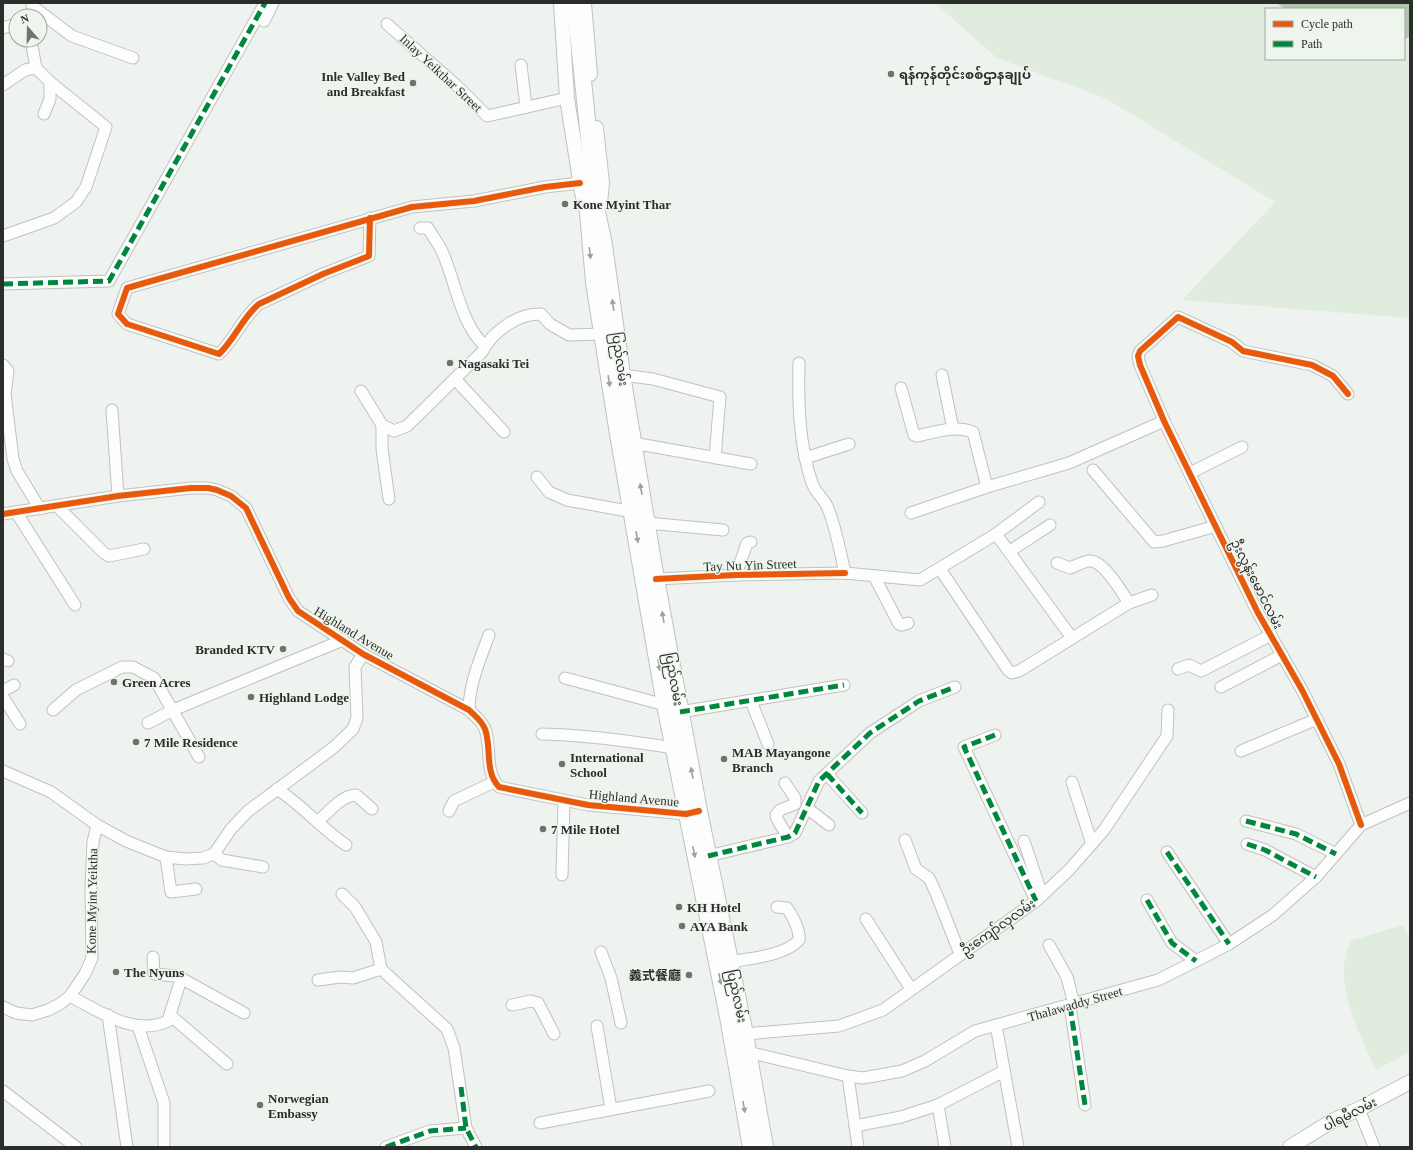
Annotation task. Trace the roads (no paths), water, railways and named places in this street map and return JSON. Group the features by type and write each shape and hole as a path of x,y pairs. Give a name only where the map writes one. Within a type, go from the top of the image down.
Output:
{"highway":[{"name":"ပြည်လမ်း","path":"567,3 592,209 604,245 633,443 680,712 693,812 742,1054 764,1147"},
{"name":"ပြည်လမ်း","path":"575,3 592,209 590,247 602,334 665,705 674,748 708,856 745,1034 742,1054 751,1147"}],"main road":[{"name":"ပြည်လမ်း","path":"561,3 567,98 580,183 592,209 601,200 602,183 584,3"},
{"name":"ပါရမီလမ်း","path":"1290,1147 1332,1121 1359,1110 1410,1082"}],"street":[{"path":"3,284 109,281 264,3"},
{"path":"264,21 273,3"},
{"path":"48,19 72,36 133,58"},
{"name":"Inlay Yeikthar Street","path":"387,24 457,86 487,116 567,98"},
{"path":"3,236 54,218 76,202 86,187 106,127 50,82 36,68 32,48"},
{"path":"521,65 526,107"},
{"path":"3,85 25,70 36,68"},
{"path":"44,114 50,99 50,82"},
{"path":"370,218 369,256 322,274 259,304 251,311 229,344 218,354 127,324 118,314 127,288 370,218 412,206 474,200 545,187 580,183"},
{"path":"420,228 428,228 441,249 468,321 477,339 485,346"},
{"path":"382,425 394,431 407,426 482,352 487,342 513,321 530,314 541,314 550,324 569,335 602,334"},
{"name":"ဦးလွန်းမောင်လမ်း","path":"1348,394 1333,376 1312,365 1243,351 1232,342 1178,318 1140,351 1138,356 1140,365 1164,421 1271,635 1317,719 1339,764 1361,825"},
{"path":"799,362 798,386 805,458 812,485 826,505 838,543 845,573"},
{"path":"3,365 8,371 5,394 12,459 17,471 40,509"},
{"path":"622,375 652,379 720,397 715,458"},
{"path":"942,375 953,428"},
{"path":"455,379 504,432"},
{"path":"902,388 914,435 917,436 953,428 964,428 973,432 987,487"},
{"path":"361,390 382,425 382,449 389,499"},
{"path":"112,410 118,496"},
{"path":"911,513 987,487 1069,463 1164,421"},
{"path":"633,443 751,464"},
{"path":"805,458 849,444"},
{"path":"1190,473 1242,447"},
{"path":"1094,470 1154,542 1216,526"},
{"path":"537,477 549,492 567,500 633,512"},
{"name":"Highland Avenue","path":"3,514 118,496 208,488 232,496 246,508 293,605 298,611 363,654 469,710 480,721 486,730 494,782 499,787 564,801 693,812"},
{"name":"Tay Nu Yin Street","path":"656,579 736,575 845,573 920,580 954,558 996,534 1039,502"},
{"path":"57,506 104,553 109,556 144,549"},
{"path":"16,512 75,604"},
{"path":"647,523 723,530"},
{"path":"1010,551 1050,525"},
{"path":"996,534 1010,551 1072,638"},
{"path":"736,575 746,543 751,542"},
{"path":"1057,563 1070,568 1090,560 1096,562 1112,578 1129,603"},
{"path":"940,568 1008,670 1012,673 1019,671 1129,603 1152,595"},
{"path":"874,576 899,624 902,625 908,623"},
{"path":"469,710 469,698 474,679 489,635"},
{"path":"1178,670 1189,665 1201,671 1271,635"},
{"path":"148,722 173,710 343,640"},
{"path":"3,771 51,792 97,826 126,841 166,857 185,859 203,858 214,854 231,829 248,810 333,748 353,729 357,718 355,667 363,654"},
{"path":"1221,687 1282,655"},
{"path":"53,710 76,690 122,668 133,667 154,678 199,757"},
{"path":"565,678 665,705"},
{"path":"3,691 14,685"},
{"path":"680,712 844,685"},
{"path":"708,856 788,837 795,833 819,782 870,733 919,701 955,687"},
{"path":"3,697 20,724"},
{"path":"751,701 768,744"},
{"name":"ဦးကျော်လှလမ်း","path":"745,1034 838,1026 883,1010 1039,898 1069,870 1104,830 1167,736 1168,710"},
{"path":"1241,751 1317,719"},
{"path":"542,734 610,737 674,748"},
{"path":"995,735 964,747 1039,898"},
{"path":"827,774 862,813"},
{"path":"449,810 454,801 494,782"},
{"path":"1072,782 1092,844"},
{"path":"785,783 796,798 795,804 780,810 776,815 788,837"},
{"path":"277,789 298,803 330,834 346,845"},
{"path":"318,821 352,795 356,795 372,809"},
{"path":"562,875 564,801"},
{"path":"1361,825 1410,803"},
{"path":"807,808 829,825"},
{"path":"1246,821 1296,834 1336,854"},
{"name":"Thalawaddy Street","path":"742,1054 863,1078 902,1071 925,1061 975,1031 1158,980 1229,944 1273,915 1316,877 1361,825"},
{"name":"Kone Myint Yeiktha","path":"3,1006 16,1013 32,1015 48,1010 60,1004 70,996 85,974 92,958 91,888 93,842 97,826"},
{"path":"905,840 916,869 929,878 960,954"},
{"path":"1024,841 1039,898"},
{"path":"1247,844 1266,850 1316,877"},
{"path":"1167,852 1229,944"},
{"path":"214,854 222,860 263,867"},
{"path":"166,857 171,892 196,889"},
{"path":"342,894 355,907 376,942 381,969 447,1029 454,1048 466,1128 476,1147"},
{"path":"1146,900 1172,943 1196,962"},
{"path":"730,962 764,956 791,947 798,940 798,932 792,915 787,908 777,908"},
{"path":"866,919 911,989"},
{"path":"1049,945 1067,977 1085,1105"},
{"path":"601,952 611,978 621,1023"},
{"path":"153,957 154,974 177,976 244,1013"},
{"path":"318,980 340,977 353,978 381,969"},
{"path":"70,996 130,1025 159,1025 169,1018 181,979"},
{"path":"512,1005 531,1000 538,1003 554,1034"},
{"path":"108,1015 127,1147"},
{"path":"169,1018 227,1064"},
{"path":"996,1025 1018,1147"},
{"path":"138,1026 164,1103 164,1147"},
{"path":"596,1026 611,1109"},
{"path":"855,1126 901,1116 938,1105 1004,1071"},
{"path":"848,1076 858,1147"},
{"path":"3,1091 76,1147"},
{"path":"540,1123 709,1091"},
{"path":"938,1105 945,1147"},
{"path":"1359,1110 1374,1147"},
{"path":"386,1147 430,1131 466,1128"}],"place":[{"name":"ရန်ကုန်တိုင်းစစ်ဌာနချုပ်","path":"891,74"},
{"name":"Inle Valley Bed and Breakfast","path":"413,83"},
{"name":"Kone Myint Thar","path":"565,204"},
{"name":"Nagasaki Tei","path":"450,363"},
{"name":"Branded KTV","path":"283,649"},
{"name":"Green Acres","path":"114,682"},
{"name":"Highland Lodge","path":"251,697"},
{"name":"7 Mile Residence","path":"136,742"},
{"name":"MAB Mayangone Branch","path":"724,759"},
{"name":"International School","path":"562,764"},
{"name":"7 Mile Hotel","path":"543,829"},
{"name":"KH Hotel","path":"679,907"},
{"name":"AYA Bank","path":"682,926"},
{"name":"The Nyuns","path":"116,972"},
{"name":"義式餐廳","path":"689,975"},
{"name":"Norwegian Embassy","path":"260,1105"}]}
